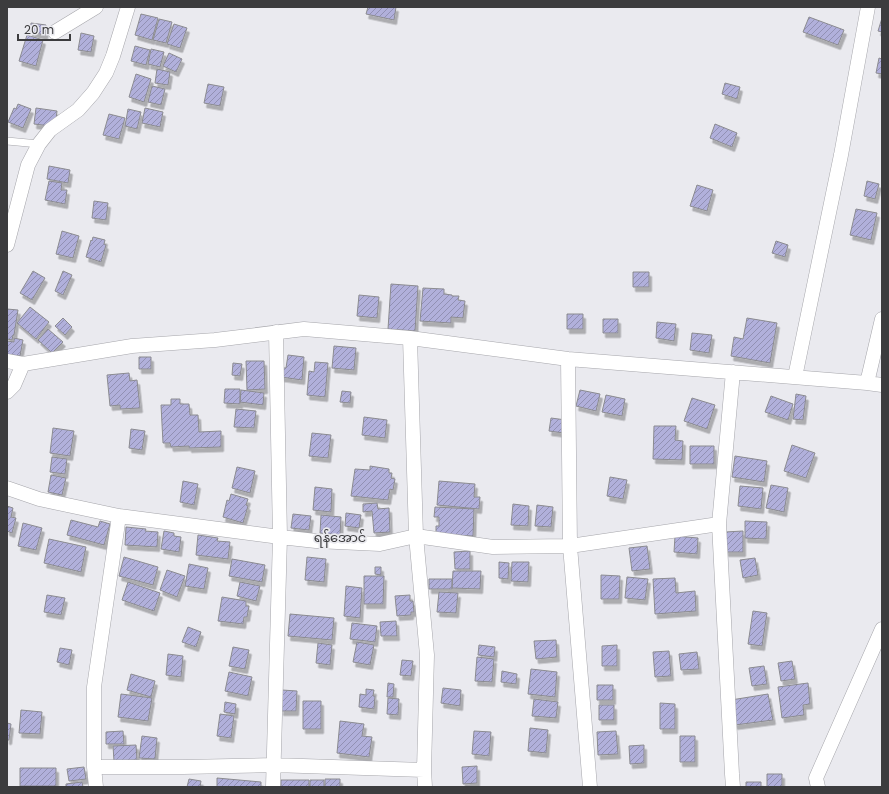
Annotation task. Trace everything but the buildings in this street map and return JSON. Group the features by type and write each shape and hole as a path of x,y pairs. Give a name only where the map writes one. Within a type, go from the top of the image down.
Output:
{"street":[{"path":"55,32 96,7"},
{"path":"7,245 28,165 39,144 50,130 78,110 93,93 106,73 113,56 128,7"},
{"path":"795,377 841,155 868,7"},
{"path":"867,383 882,320"},
{"path":"7,361 23,364 132,346 215,340 304,329 410,338 568,359 882,385"},
{"path":"273,787 280,537 276,332"},
{"path":"410,338 416,536 427,655 424,770 425,787"},
{"path":"568,359 570,546 590,787"},
{"path":"7,392 14,385 23,364"},
{"path":"733,372 719,524 733,787"},
{"path":"7,488 39,499 119,516 316,541 380,544 416,536 493,547 570,546 719,524"},
{"path":"96,787 94,767 94,687 119,516"},
{"path":"815,784 882,629"},
{"path":"94,767 274,765 424,770"}],"lane":[{"path":"7,140 39,144"}],"district":[{"name":"ရန်အောင်","path":"340,537"}]}
